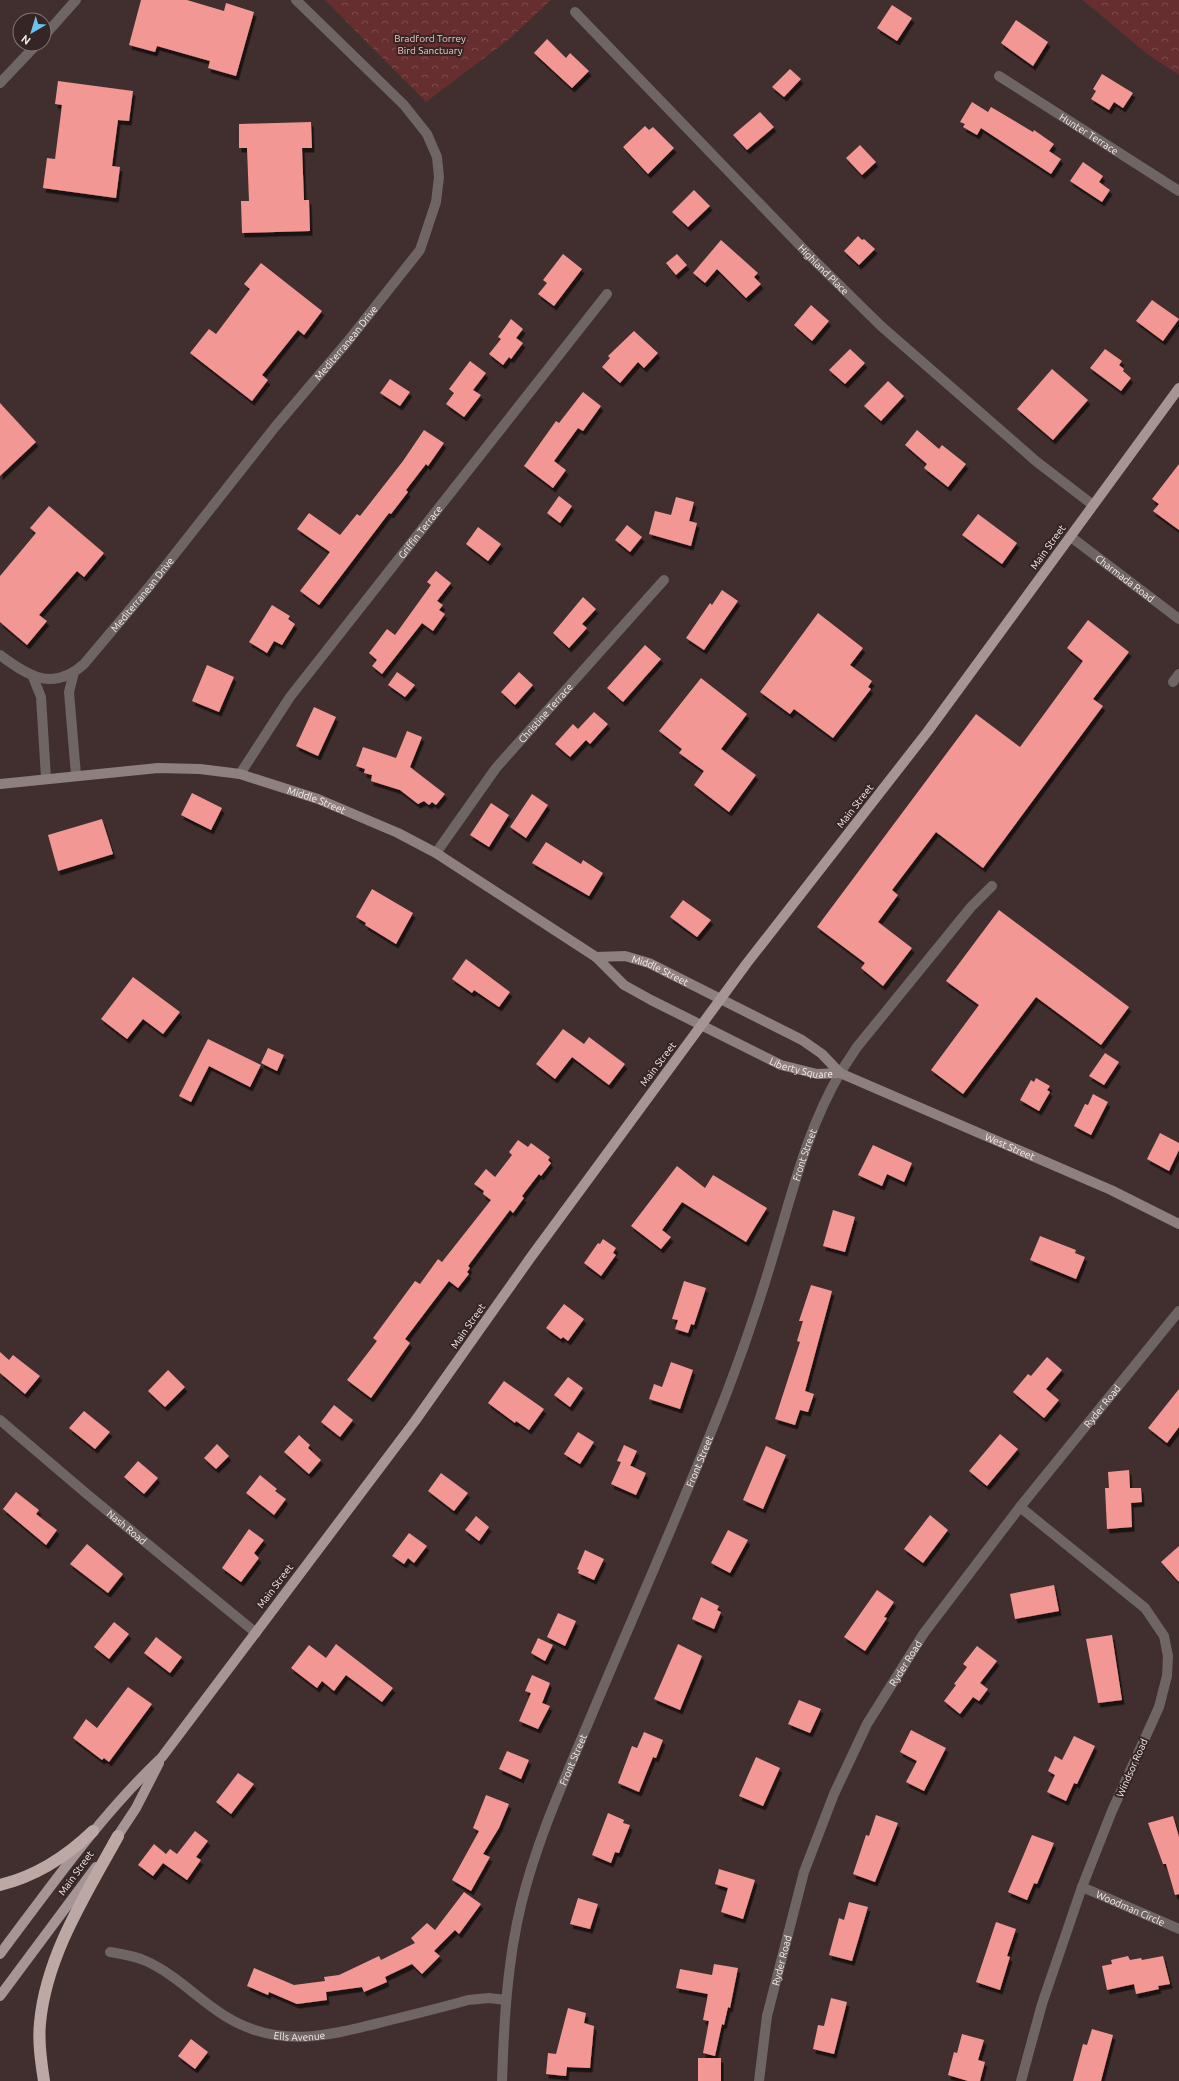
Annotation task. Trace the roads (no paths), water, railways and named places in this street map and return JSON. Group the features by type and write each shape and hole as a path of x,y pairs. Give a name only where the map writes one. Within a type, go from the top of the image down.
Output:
{"highway":[{"path":"0,1885 20,1880 45,1869 69,1852 93,1831"},
{"path":"44,2081 39,2038 41,2012 47,1984 56,1958 70,1927 118,1836"}],"main road":[{"name":"Main Street","path":"0,1954 93,1831 128,1791 162,1758 411,1426 531,1257 721,999 928,731 1179,388"},
{"name":"Middle Street","path":"0,784 46,778 158,768 200,769 240,774 318,799 398,833 436,853 596,956 624,985 702,1025"},
{"name":"Middle Street","path":"596,956 625,956 637,959 721,999"},
{"name":"Liberty Square","path":"721,999 802,1040 822,1054 840,1073"},
{"name":"Liberty Square","path":"702,1025 793,1070 817,1074 840,1073"},
{"name":"West Street","path":"840,1073 1111,1190 1179,1224"},
{"name":"Main Street","path":"0,1996 118,1836 144,1793 162,1758"}],"street":[{"path":"52,27 76,0"},
{"name":"Mediterranean Drive","path":"76,775 69,692 74,672 148,588 275,427 348,341 420,250 436,202 439,177 437,158 427,134 404,105 296,0"},
{"name":"Highland Place","path":"575,12 814,260 881,326 1037,462 1093,505"},
{"path":"0,83 29,52"},
{"name":"Hunter Terrace","path":"999,76 1179,191"},
{"name":"Griffin Terrace","path":"240,774 290,697 608,294"},
{"name":"Charmada Road","path":"1070,536 1179,619"},
{"name":"Christine Terrace","path":"436,853 496,768 664,580"},
{"path":"0,655 34,677 55,678 74,672"},
{"path":"34,677 41,697 46,778"},
{"name":"Front Street","path":"502,2081 506,2000 521,1907 542,1838 569,1768 726,1393 767,1276 811,1132 822,1105 857,1047 971,907 992,886"},
{"name":"Ryder Road","path":"759,2081 767,2016 780,1959 804,1872 834,1794 867,1724 896,1675 924,1634 1020,1507 1179,1311"},
{"name":"Nash Road","path":"0,1420 100,1505 256,1632"},
{"name":"Windsor Road","path":"1020,1507 1145,1608 1164,1636 1168,1656 1167,1676 1159,1707 1112,1811 1082,1887 1042,2004 1021,2081"},
{"name":"Woodman Circle","path":"1082,1887 1179,1929"},
{"name":"Ells Avenue","path":"110,1952 130,1955 158,1967 212,2008 240,2024 268,2034 284,2036 323,2036 468,2000 484,1998 506,2000"}],"park label":[{"name":"Bradford Torrey Bird Sanctuary","path":"430,44"}]}
